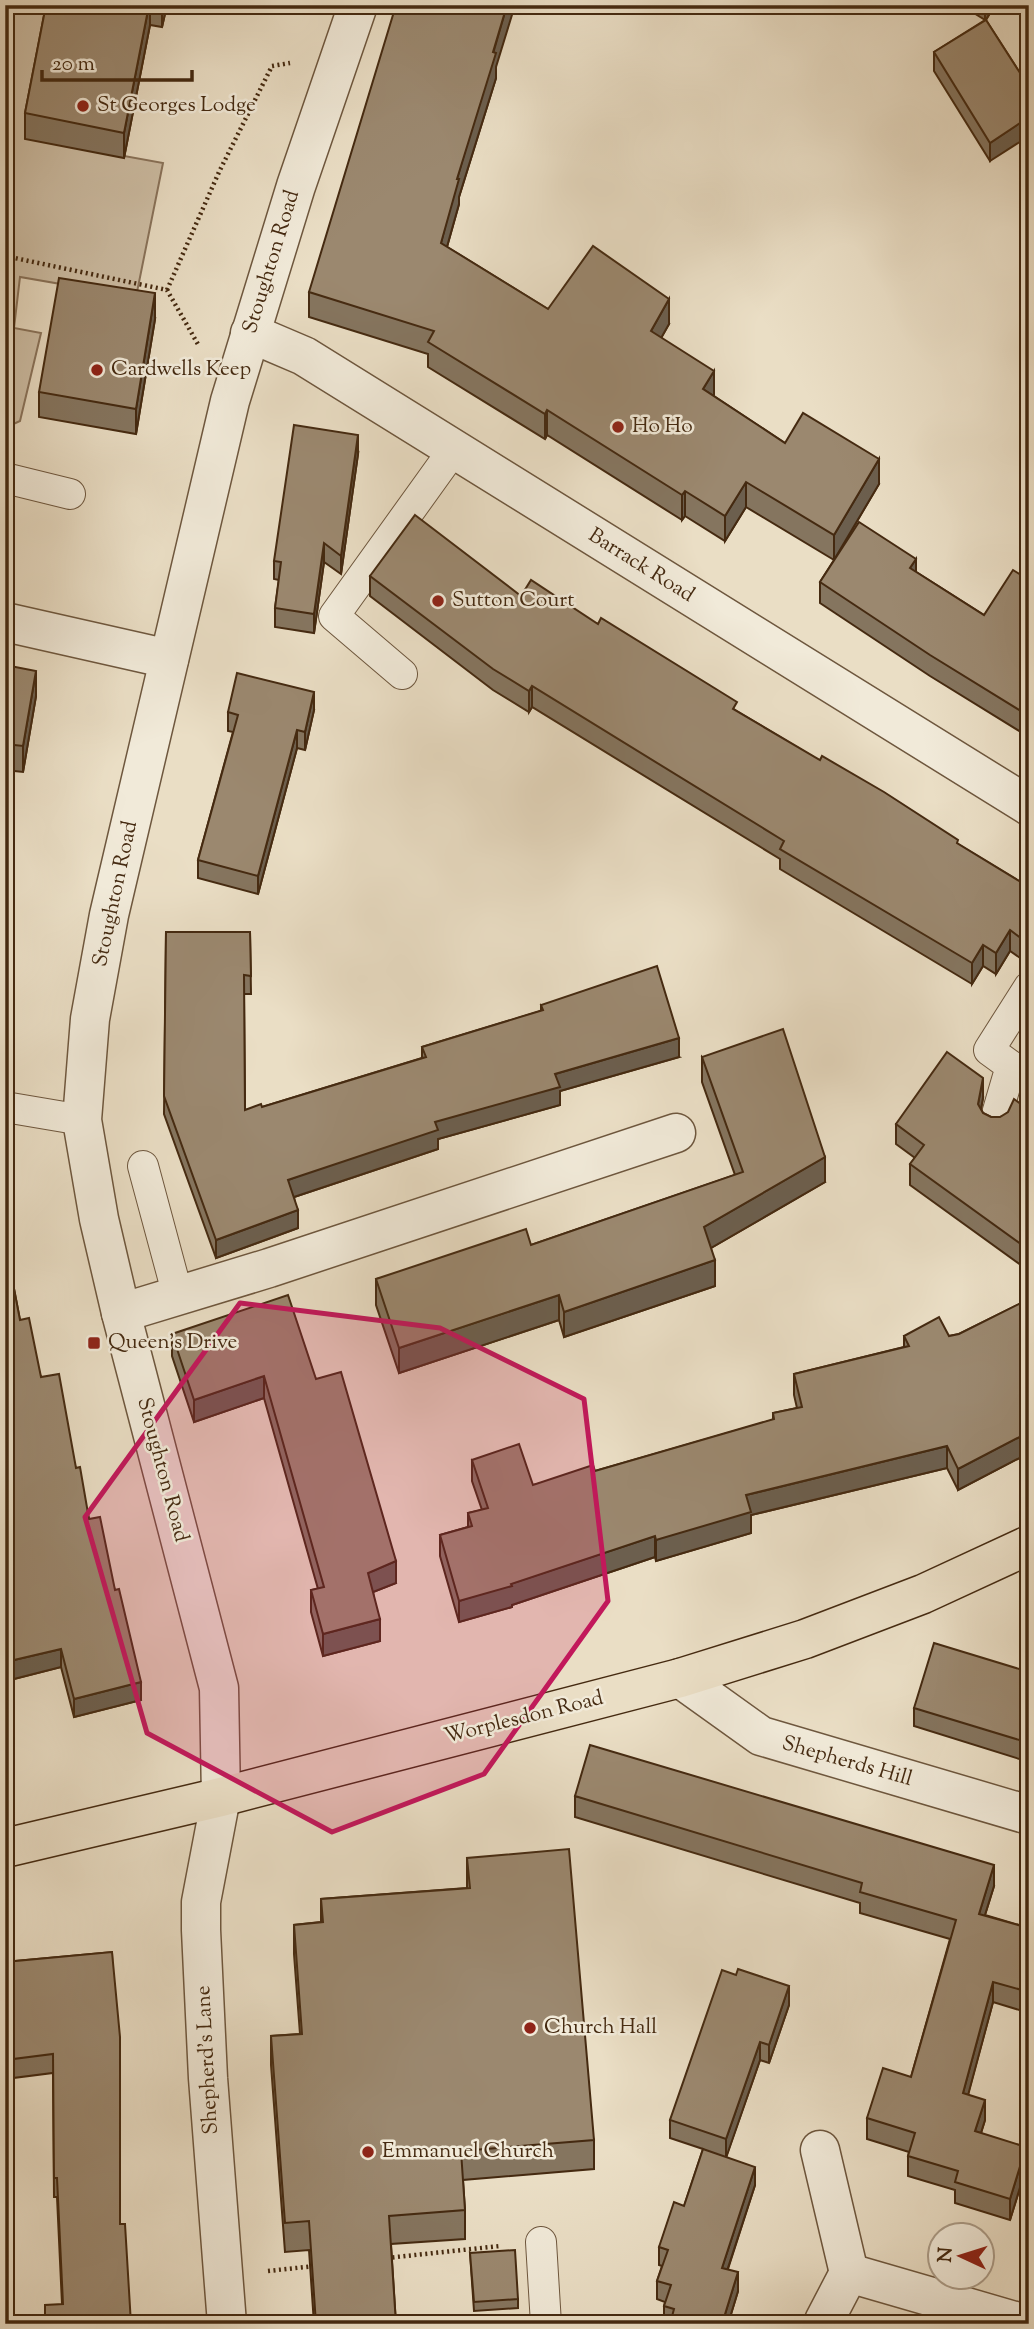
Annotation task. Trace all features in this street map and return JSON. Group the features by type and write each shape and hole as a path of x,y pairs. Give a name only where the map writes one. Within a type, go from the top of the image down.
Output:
{"main road":[{"name":"Worplesdon Road","path":"5,1848 220,1797 680,1678 804,1639 876,1612 923,1594 1029,1545"}],"street":[{"name":"Stoughton Road","path":"220,1797 219,1688 121,1313 99,1219 82,1120 90,1019 109,915 230,401 296,186 358,5"},
{"name":"Barrack Road","path":"250,333 304,356 1029,806"},
{"path":"5,622 169,659"},
{"path":"121,1313 269,1268 677,1133"},
{"name":"Shepherds Hill","path":"680,1678 761,1736 1029,1815"},
{"name":"Shepherd's Lane","path":"220,1797 201,1902 201,1930 208,2078 227,2324"},
{"path":"820,2150 849,2273 824,2321"},
{"path":"849,2273 1025,2324"}],"lane":[{"path":"402,674 334,616 454,449"},
{"path":"5,478 70,494"},
{"path":"995,1121 1011,1066 989,1050 1029,987"},
{"path":"5,1107 82,1120"},
{"path":"143,1166 178,1296"},
{"path":"541,2242 546,2324"}],"path":[{"path":"5,256 167,290 219,172 272,66 342,53"},
{"path":"5,200 9,200 5,236"},
{"path":"375,2260 541,2242"},
{"path":"222,2276 319,2266"}],"highlighted area":[{"path":"240,1303 440,1328 584,1399 608,1601 484,1774 332,1832 147,1733 85,1517"}],"shaded area":[{"path":"5,5 46,5 25,138 163,163 136,297 20,277 14,328 41,333 20,421 5,428"}],"building":[{"name":"St Georges Lodge","path":"46,5 149,5 124,133 25,113"},
{"path":"396,5 507,5 493,52 496,53 457,179 441,243 548,309 593,246 669,299 651,331 714,371 703,389 785,443 803,413 879,459 834,535 746,482 725,516 685,491 682,495 547,410 545,414 428,342 434,331 309,292"},
{"path":"986,20 1029,87 1029,117 990,143 934,52"},
{"name":"Cardwells Keep","path":"59,278 155,293 136,409 39,392"},
{"path":"294,425 358,435 341,556 324,543 314,614 275,608 281,562 274,561"},
{"path":"415,515 521,596 531,580 598,624 601,618 737,702 733,709 820,760 822,756 884,792 958,840 957,843 1029,887 1029,944 1010,930 996,953 983,945 972,963 780,849 784,841 532,686 529,691 493,669 370,576"},
{"path":"859,522 916,559 910,568 984,615 1013,570 1029,580 1029,716 820,582"},
{"path":"5,665 36,671 23,746 5,744"},
{"path":"237,673 314,692 305,732 297,730 258,876 198,860 238,715 228,712"},
{"path":"166,932 250,932 251,976 244,975 245,1110 426,1057 422,1047 543,1010 541,1005 657,966 679,1038 555,1074 560,1087 435,1122 438,1130 288,1180 298,1210 216,1240 164,1096"},
{"path":"783,1029 825,1157 704,1227 715,1260 564,1312 559,1295 399,1348 376,1279 526,1229 531,1245 743,1172 702,1057"},
{"path":"947,1052 983,1078 978,1104 983,1113 1000,1117 1008,1112 1014,1099 1029,1110 1029,1250 910,1164 924,1145 896,1124"},
{"path":"5,1242 20,1320 29,1318 41,1377 59,1374 76,1468 80,1467 89,1519 100,1517 115,1590 119,1589 141,1682 74,1699 61,1649 14,1660 7,1635 5,1636 5,1538 9,1538 5,1518"},
{"path":"288,1295 316,1379 341,1372 396,1561 368,1573 380,1619 323,1634 311,1590 324,1587 264,1376 194,1400 172,1334"},
{"path":"1029,1299 1029,1432 958,1469 947,1446 746,1495 751,1512 656,1540 655,1536 511,1584 512,1586 459,1601 440,1535 472,1526 468,1513 488,1508 472,1460 519,1444 533,1485 593,1465 595,1471 774,1419 773,1413 802,1407 794,1374 909,1346 904,1336 939,1317 949,1336 959,1334"},
{"path":"934,1643 1029,1672 1029,1743 914,1708"},
{"path":"590,1745 994,1865 979,1914 1029,1928 1029,1992 993,1982 963,2093 985,2100 975,2131 1026,2147 1010,2199 955,2182 958,2171 908,2156 915,2133 867,2118 883,2068 911,2077 956,1920 860,1892 862,1883 575,1796"},
{"path":"569,1849 594,2140 461,2151 465,2210 389,2216 396,2324 316,2324 309,2221 285,2223 271,2036 302,2034 294,1925 323,1922 321,1899 470,1888 467,1858"},
{"path":"112,1952 120,2037 120,2224 125,2224 131,2324 45,2324 45,2305 63,2304 57,2178 54,2178 53,2054 5,2060 5,1962"},
{"path":"738,1969 789,1986 769,2045 760,2042 726,2139 670,2120 722,1970 736,1975"},
{"path":"703,2149 755,2167 722,2268 738,2272 722,2324 670,2324 674,2309 664,2306 671,2285 657,2281 668,2250 659,2247 674,2202 684,2206"},
{"path":"515,2250 518,2299 474,2302 470,2253"}],"place":[{"name":"St Georges Lodge","path":"83,106"},
{"name":"Cardwells Keep","path":"97,370"},
{"name":"Ho Ho","path":"618,427"},
{"name":"Sutton Court","path":"438,601"},
{"name":"Queen's Drive","path":"94,1343"},
{"name":"Church Hall","path":"530,2028"},
{"name":"Emmanuel Church","path":"368,2152"}]}
